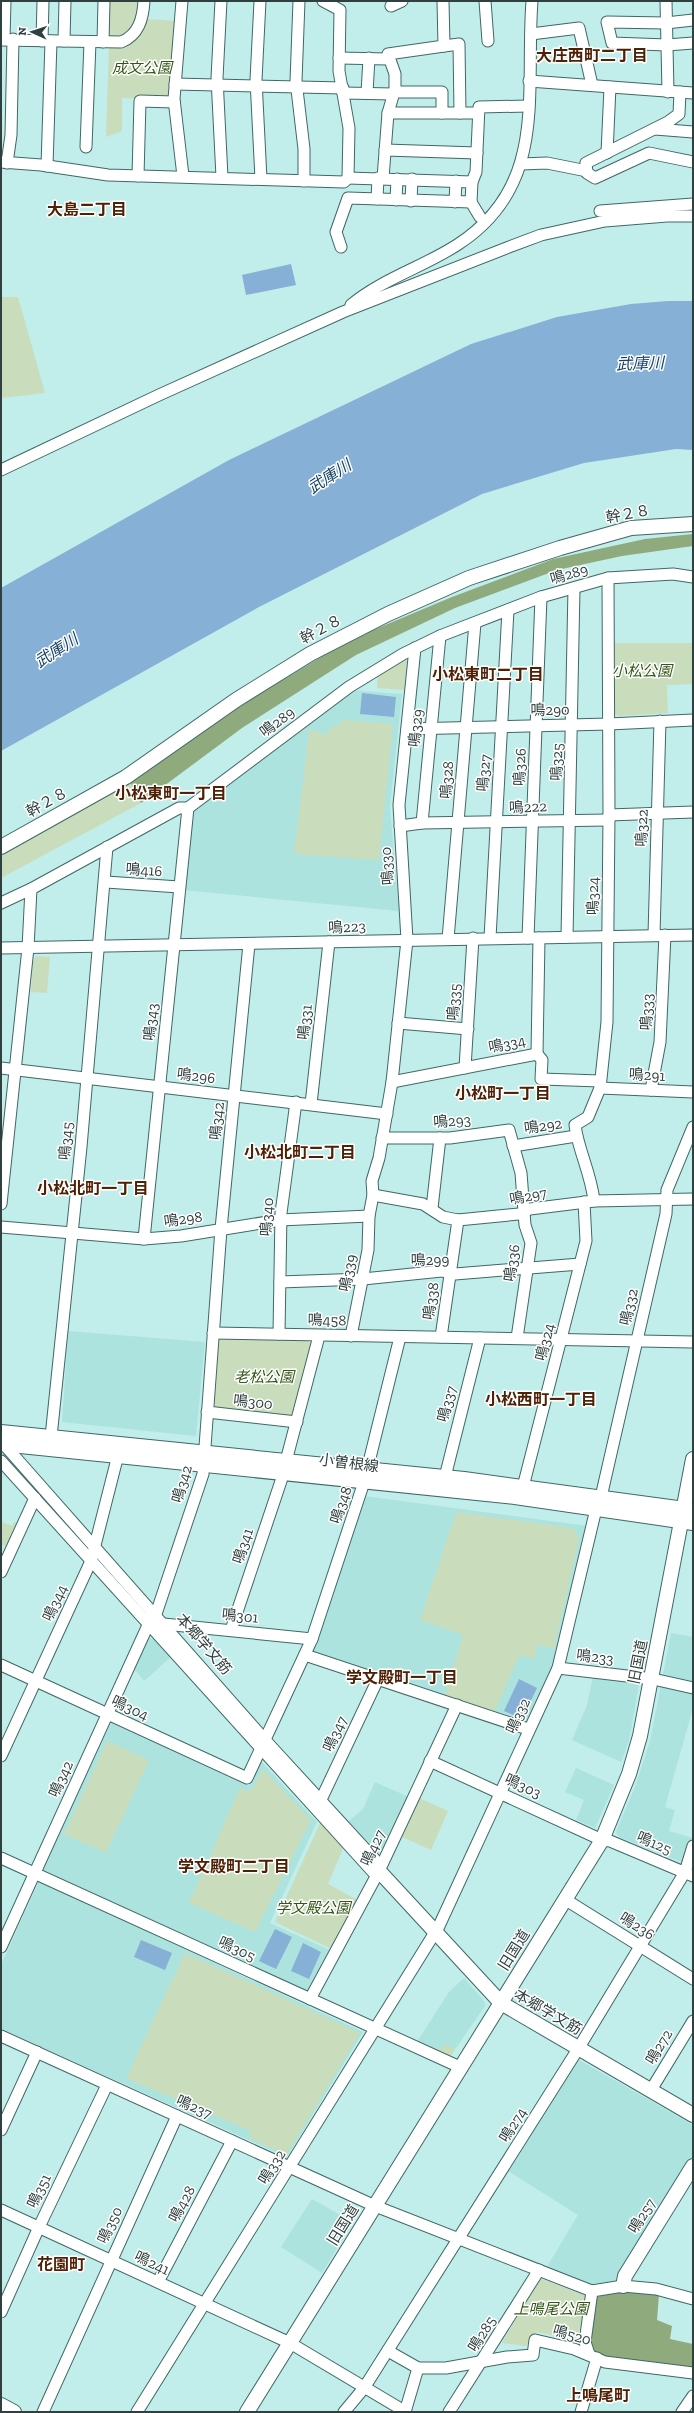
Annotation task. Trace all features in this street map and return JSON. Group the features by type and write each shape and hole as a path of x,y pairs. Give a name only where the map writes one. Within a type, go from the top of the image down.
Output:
{"street":[{"path":"5,1 11,135 4,162 47,166 92,174 138,176 222,177 344,182 348,178 380,178 472,182"},
{"path":"43,1 47,41 47,166"},
{"path":"64,41 65,1"},
{"path":"103,42 104,1"},
{"path":"6,40 121,42 133,36 140,24 144,1"},
{"path":"182,1 174,102 183,176"},
{"path":"221,1 217,85 222,177"},
{"path":"260,1 256,86 261,179"},
{"path":"299,1 296,87 304,149 304,181"},
{"path":"323,1 340,10 339,58 349,128 348,178"},
{"path":"391,6 402,1"},
{"path":"443,1 444,46"},
{"path":"485,1 488,41"},
{"path":"349,310 348,307 365,293 456,246 490,220 509,194 521,164 527,128 532,34 532,1"},
{"path":"666,1 668,92"},
{"path":"693,20 666,23 607,22 612,43 667,45 693,43"},
{"path":"532,34 579,28 592,85"},
{"path":"86,147 90,42"},
{"path":"376,200 385,150 388,113 394,93 395,74 388,59 388,54 459,44 460,113"},
{"path":"339,58 388,59"},
{"path":"368,93 369,58"},
{"path":"530,81 693,93"},
{"path":"175,84 296,87 368,93 442,92 442,113"},
{"path":"607,153 610,87"},
{"path":"680,92 679,114 654,129 586,163 587,171 589,176 595,178 649,153 693,162"},
{"path":"138,176 140,101 174,102"},
{"path":"480,217 471,202 472,182 476,172 479,107 528,106"},
{"path":"388,113 478,113"},
{"path":"654,129 693,132"},
{"path":"385,150 477,153"},
{"path":"521,164 547,163 587,171"},
{"path":"396,200 397,179"},
{"path":"411,201 412,179"},
{"path":"455,202 456,181"},
{"path":"341,247 336,232 348,198 471,202"},
{"path":"600,211 693,204"},
{"path":"1,470 159,395 385,294 541,235 605,221 667,216 693,216"},
{"name":"幹２８","path":"1,847 126,777 236,700 310,654 388,614 469,578 560,548 631,528 693,524"},
{"name":"鳴289","path":"1,903 31,889 179,808 188,808 349,687 403,654 440,636 541,597 608,578 673,574 693,578"},
{"name":"鳴324","path":"523,1487 586,1240 592,1184 576,1136 575,1125 588,1117 600,1084 607,1022 609,817 608,578"},
{"name":"鳴325","path":"567,937 573,725 574,588"},
{"name":"鳴326","path":"533,938 533,821 541,597"},
{"name":"鳴327","path":"490,938 495,823 503,726 508,610"},
{"name":"鳴328","path":"448,939 474,623"},
{"name":"鳴329","path":"422,823 440,636"},
{"name":"鳴330","path":"387,1114 392,1082 407,940 399,805 415,648"},
{"name":"鳴290","path":"407,728 609,724 693,720"},
{"name":"鳴322","path":"654,935 660,721"},
{"name":"鳴343","path":"144,1239 188,808"},
{"name":"鳴222","path":"400,826 422,823 458,824 570,821 658,813 693,812"},
{"name":"鳴345","path":"51,1437 106,882 107,847"},
{"name":"鳴416","path":"106,882 179,887"},
{"path":"1,1204 28,948 31,889"},
{"name":"鳴333","path":"650,1090 660,1042 666,935"},
{"name":"鳴223","path":"1,948 693,935"},
{"name":"鳴335","path":"465,1068 473,938"},
{"name":"鳴334","path":"392,1082 537,1054 533,938"},
{"name":"鳴331","path":"311,1104 329,942"},
{"name":"鳴342","path":"1,1947 152,1619 203,1474 221,1229 241,1039 249,944"},
{"path":"398,1024 468,1029"},
{"name":"鳴291","path":"537,1054 542,1060 541,1079 650,1090 693,1092"},
{"name":"鳴296","path":"1,1068 87,1077 387,1114"},
{"name":"鳴340","path":"279,1334 280,1282 278,1223 296,1102"},
{"path":"369,1216 373,1195 372,1181 379,1158 387,1114"},
{"name":"鳴332","path":"137,2412 435,1932 528,1729 558,1668 599,1503 666,1214 668,1190 693,1127"},
{"name":"鳴293","path":"382,1138 440,1138 509,1130 513,1146"},
{"name":"鳴292","path":"513,1146 576,1136"},
{"path":"432,1208 440,1138"},
{"name":"鳴336","path":"513,1146 521,1173 525,1225 531,1242 517,1338"},
{"name":"鳴297","path":"373,1195 423,1204 432,1208 443,1216 458,1220 519,1214 524,1211 589,1202 693,1199"},
{"name":"鳴298","path":"1,1228 72,1232 144,1239 181,1236 221,1229 278,1223 369,1216"},
{"name":"鳴339","path":"351,1336 368,1250 369,1216"},
{"name":"鳴338","path":"441,1338 458,1220"},
{"name":"鳴299","path":"280,1282 363,1279 442,1272 450,1273 526,1269 580,1264"},
{"name":"鳴458","path":"213,1333 480,1338"},
{"name":"鳴341","path":"231,1630 285,1467 319,1336"},
{"name":"鳴348","path":"247,1778 312,1639 365,1476 400,1337"},
{"path":"480,1338 693,1342"},
{"name":"鳴337","path":"445,1477 480,1338"},
{"name":"鳴300","path":"207,1412 297,1422"},
{"name":"小曽根線","path":"2,1440 51,1437 204,1458 365,1476 515,1497 599,1503"},
{"name":"小曽根線","path":"2,1440 118,1455 204,1458"},
{"name":"本郷学文筋","path":"2,1440 93,1555"},
{"name":"鳴344","path":"1,1756 93,1555 118,1455"},
{"name":"旧国道","path":"247,2412 462,2068 602,1840 631,1768 653,1679 688,1516 693,1459"},
{"name":"本郷学文筋","path":"1,1461 35,1498 93,1555 152,1619 318,1805 378,1863 379,1871 501,2004 693,2114"},
{"name":"小曽根線","path":"365,1476 445,1477 523,1487 599,1503 688,1516"},
{"path":"1,1572 35,1498"},
{"name":"本郷学文筋","path":"152,1619 164,1624 263,1744"},
{"name":"鳴301","path":"164,1624 312,1639"},
{"path":"305,1655 528,1729"},
{"name":"鳴304","path":"1,1665 247,1778"},
{"name":"鳴233","path":"558,1668 653,1679 693,1688"},
{"name":"鳴347","path":"318,1805 378,1679"},
{"name":"鳴427","path":"310,1999 379,1871 430,1760 457,1706"},
{"name":"鳴303","path":"430,1760 602,1840"},
{"name":"鳴125","path":"602,1840 610,1841 689,1874"},
{"name":"鳴274","path":"344,2412 364,2388 460,2239 640,1946 689,1874 693,1846"},
{"name":"鳴305","path":"1,1858 462,2068"},
{"name":"鳴236","path":"566,1900 693,1979"},
{"name":"鳴272","path":"651,2090 693,2021"},
{"name":"鳴237","path":"1,2036 375,2206 592,2291"},
{"path":"1,2130 37,2052"},
{"name":"鳴351","path":"1,2312 39,2227 107,2085"},
{"name":"鳴350","path":"43,2412 110,2260 177,2116"},
{"name":"鳴428","path":"158,2282 232,2141"},
{"name":"鳴257","path":"623,2286 625,2276 693,2166"},
{"name":"鳴241","path":"1,2210 290,2343 406,2412"},
{"name":"鳴285","path":"449,2412 483,2361 539,2270"},
{"path":"581,2412 593,2356 585,2342 592,2291 623,2286 656,2289 693,2298"},
{"name":"鳴520","path":"388,2351 418,2368 446,2368 483,2361 533,2355 534,2340 593,2356 605,2362 693,2373"},
{"path":"406,2412 418,2368"},
{"path":"682,2412 693,2396"},
{"path":"1,2405 14,2412"}],"shaded area":[{"path":"351,690 402,694 390,807 399,911 183,890 190,813 350,693"},
{"path":"68,1331 205,1342 196,1436 62,1422"},
{"path":"364,1496 588,1526 554,1667 527,1726 309,1653"},
{"path":"671,1633 693,1637 693,1708 665,1807 675,1810 669,1831 693,1838 684,1863 619,1837 616,1832 635,1787 650,1741"},
{"path":"156,1637 173,1655 144,1681 134,1669 148,1639"},
{"path":"593,1676 637,1682 639,1685 629,1741 621,1762 572,1740 587,1705"},
{"path":"111,1723 249,1786 261,1761 317,1822 270,1923 332,1951 308,1992 42,1869"},
{"path":"576,1768 614,1785 595,1828 576,1820 584,1800 565,1792"},
{"path":"375,1782 409,1797 384,1851 377,1851 349,1821 363,1809"},
{"path":"39,1881 363,2032 287,2157 1,2029 1,1965"},
{"path":"464,1978 484,2001 485,2006 449,2058 417,2042 449,1992"},
{"path":"579,2060 693,2125 693,2157 615,2283 591,2284 549,2269 548,2265 578,2215 508,2171 575,2061"},
{"path":"312,2199 353,2222 322,2273 281,2247"}],"green space":[{"name":"成文公園","path":"107,1 140,1 138,19 124,38 108,38"},
{"name":"成文公園","path":"145,19 177,21 170,99 122,98 122,131 106,137 109,46"},
{"path":"1,297 18,297 45,393 1,398"},
{"path":"693,534 693,546 622,556 557,570 455,608 356,655 242,728 141,803 130,782 234,710 347,641 452,597 553,559 645,539"},
{"name":"小松公園","path":"614,643 693,643 693,684 667,685 668,713 618,716 615,714"},
{"path":"403,658 407,661 404,690 377,688 378,673"},
{"path":"343,720 393,724 379,860 294,854 309,731 312,729 315,733 319,731 323,735"},
{"path":"130,782 141,803 1,878 1,851"},
{"path":"36,956 50,957 47,993 31,992 33,962"},
{"name":"老松公園","path":"221,1338 307,1341 312,1344 293,1418 214,1410 218,1340"},
{"path":"456,1512 573,1528 579,1539 554,1649 538,1644 534,1659 519,1655 493,1716 444,1698 463,1635 420,1620"},
{"path":"2,1522 12,1526 14,1522 19,1524 8,1547 1,1544"},
{"path":"107,1741 149,1760 106,1853 64,1834"},
{"path":"263,1769 311,1820 255,1932 189,1903 240,1788 250,1792"},
{"path":"419,1798 448,1811 431,1850 402,1837"},
{"name":"学文殿公園","path":"321,1821 344,1846 328,1884 361,1902 334,1950 275,1922"},
{"path":"185,1953 360,2033 286,2155 249,2138 251,2131 126,2078"},
{"path":"445,2044 455,2049 449,2058 432,2050 434,2047 441,2050"},
{"name":"上鳴尾公園","path":"542,2279 587,2296 577,2340 536,2332 526,2346 502,2343 538,2281"},
{"path":"625,2290 659,2294 657,2320 672,2326 670,2339 693,2344 693,2369 606,2358 592,2351 589,2343 597,2297"}],"water":[{"path":"291,264 296,285 246,295 242,275"},
{"name":"武庫川","path":"668,301 693,301 693,450 676,449 584,463 482,494 259,607 1,751 1,588 229,460 471,344 557,317 631,304"},
{"path":"362,693 396,697 394,717 360,714"},
{"path":"519,1679 537,1688 522,1719 504,1711"},
{"path":"275,1929 292,1937 276,1969 259,1961"},
{"path":"141,1940 172,1953 165,1970 134,1957"},
{"path":"303,1943 321,1952 309,1979 291,1971"}],"waterway":[{"path":"9,1460 129,1594"}],"district":[{"name":"大庄西町二丁目","path":"592,55"},
{"name":"大島二丁目","path":"87,209"},
{"name":"小松東町二丁目","path":"488,674"},
{"name":"小松東町一丁目","path":"171,793"},
{"name":"小松町一丁目","path":"503,1093"},
{"name":"小松北町二丁目","path":"300,1152"},
{"name":"小松北町一丁目","path":"93,1188"},
{"name":"小松西町一丁目","path":"541,1399"},
{"name":"学文殿町一丁目","path":"402,1677"},
{"name":"学文殿町二丁目","path":"234,1866"},
{"name":"花園町","path":"61,2264"},
{"name":"上鳴尾町","path":"598,2395"}]}
